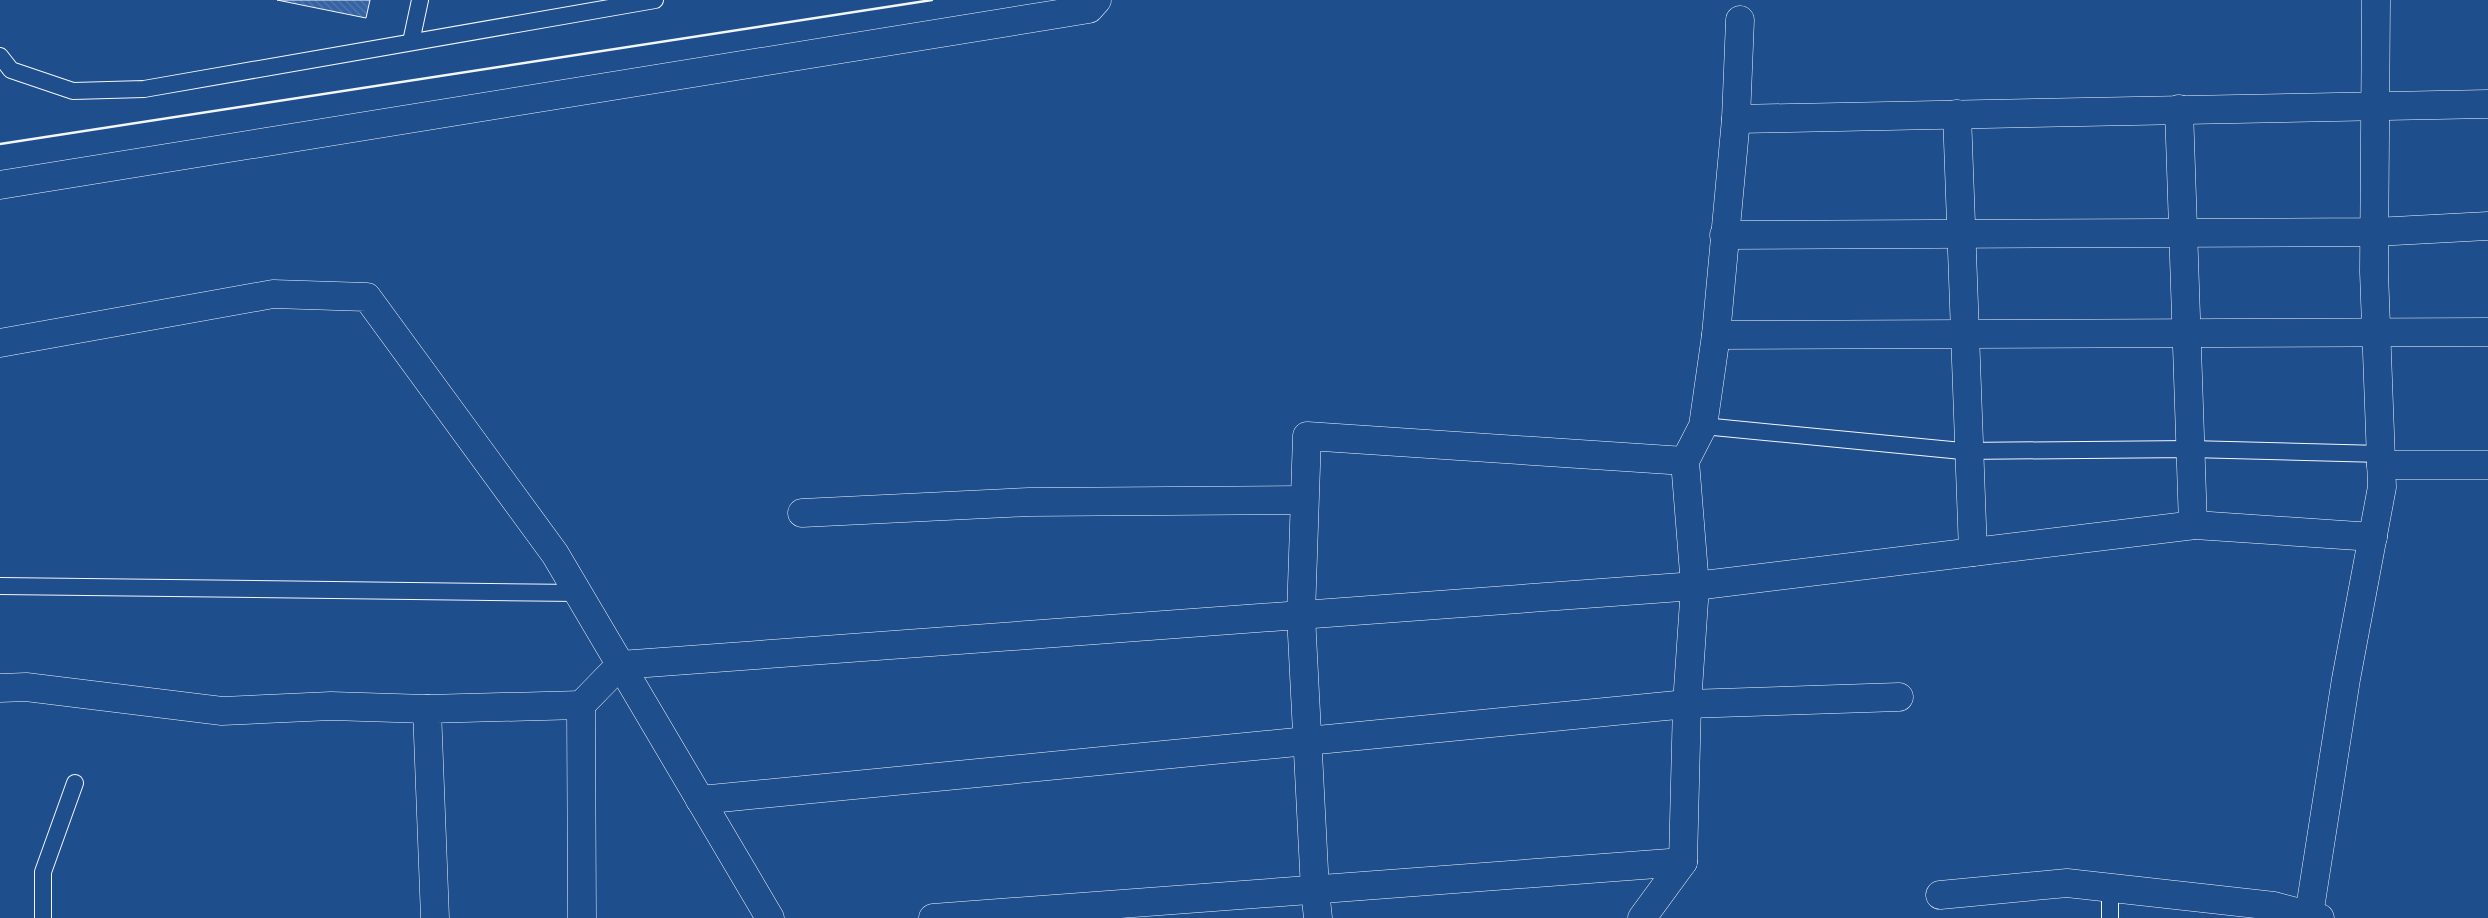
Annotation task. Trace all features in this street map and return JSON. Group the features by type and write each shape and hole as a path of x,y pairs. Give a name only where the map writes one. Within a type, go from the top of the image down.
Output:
{"street":[{"path":"0,185 1089,9 1097,0"},
{"path":"1940,896 2067,884 2110,888 2237,910 2274,906 2314,917 2346,680 2382,487 2376,333 2376,0"},
{"path":"1642,918 1683,862 1687,704 1695,586 1686,461 1703,426 1716,335 1736,120 1740,20"},
{"path":"1736,120 2488,104"},
{"path":"2179,110 2193,525"},
{"path":"1957,114 1973,552"},
{"path":"1724,235 2375,232 2488,226"},
{"path":"0,343 273,294 367,297 555,554 770,918"},
{"path":"1716,335 2488,332"},
{"path":"1318,918 1301,614 1307,436 1686,461"},
{"path":"2381,459 2488,465"},
{"path":"802,513 1029,502 1304,500"},
{"path":"0,688 26,687 222,711 331,706 427,709 581,705 620,665 1695,586 2193,525 2372,537"},
{"path":"700,800 1687,704 1899,696"},
{"path":"581,705 582,918"},
{"path":"427,709 435,918"},
{"path":"933,918 1683,862"}],"lane":[{"path":"411,42 420,0"},
{"path":"0,56 11,70 72,91 144,88 655,0"},
{"path":"1703,426 1970,452 2190,449 2381,459"},
{"path":"0,586 578,593"},
{"path":"43,918 42,872 75,784"},
{"path":"2110,888 2110,918"}],"building":[{"path":"277,0 370,0 366,18"}],"wall":[{"path":"0,144 932,0"}]}
